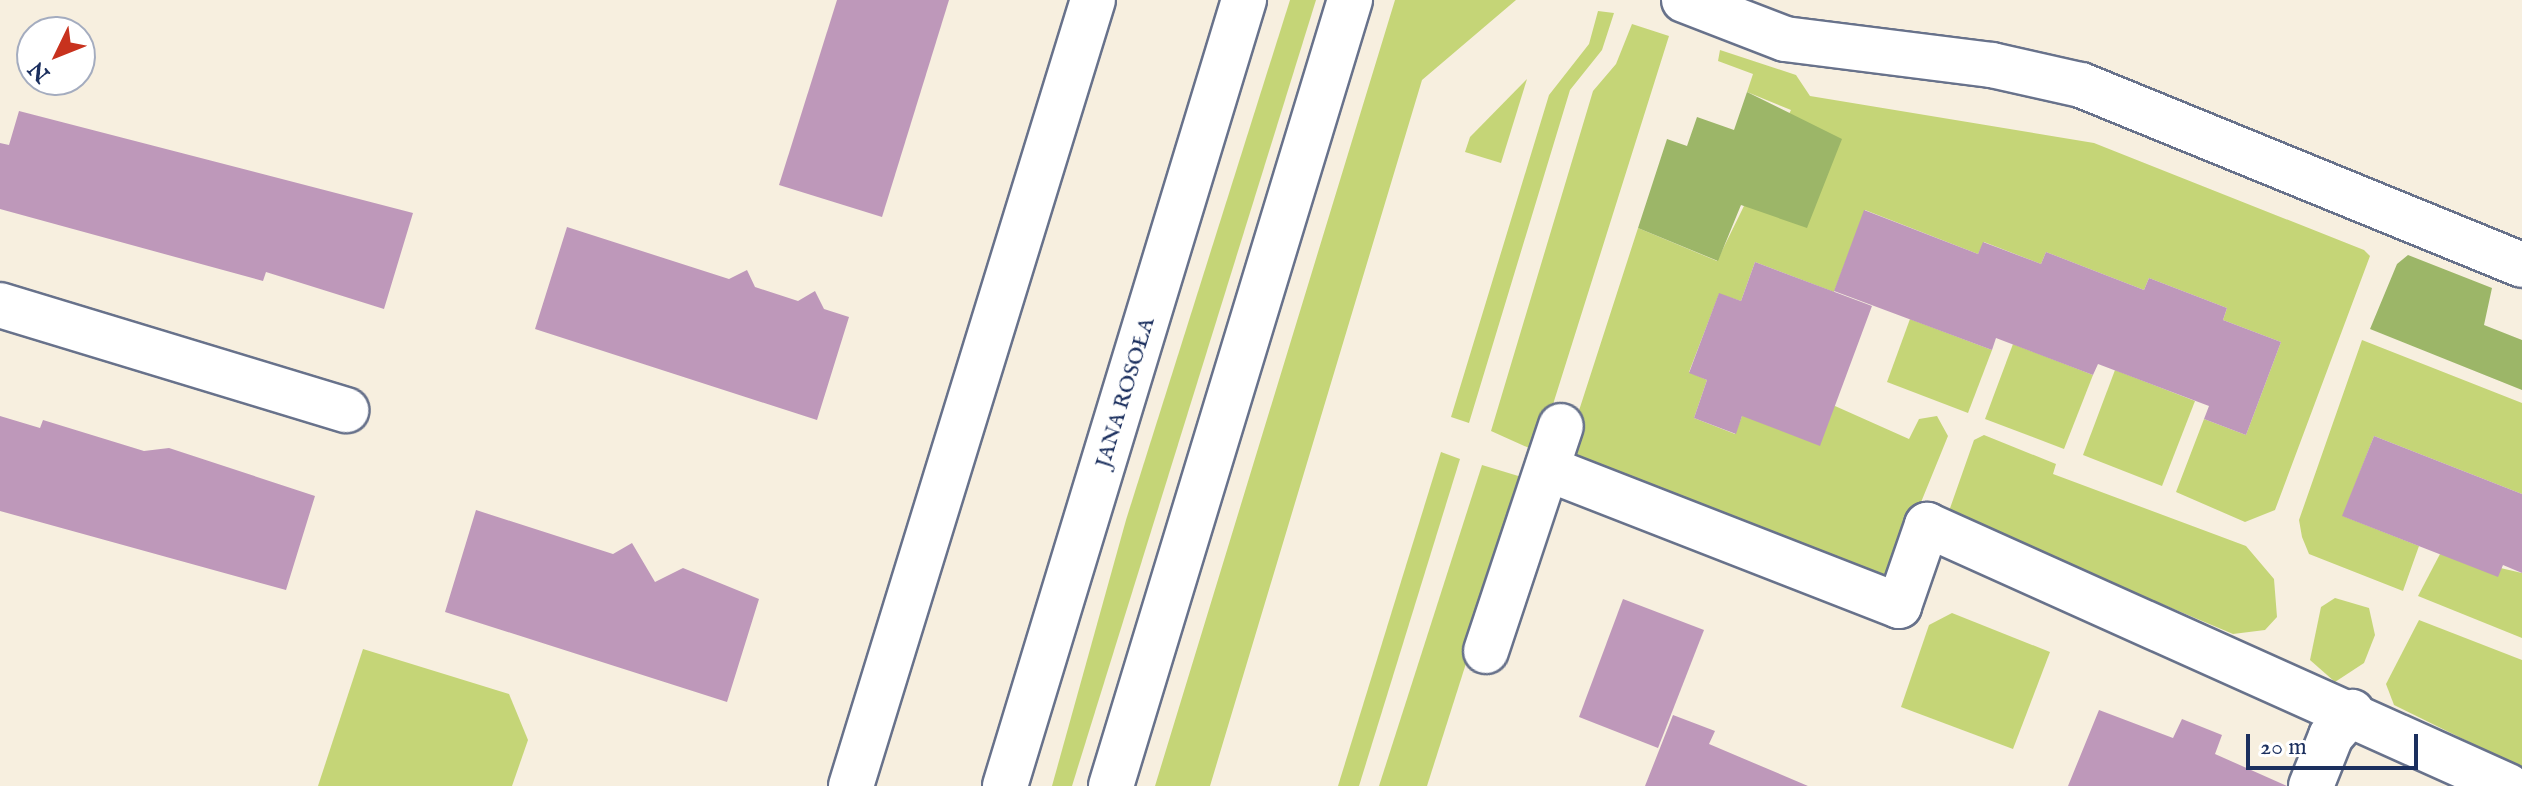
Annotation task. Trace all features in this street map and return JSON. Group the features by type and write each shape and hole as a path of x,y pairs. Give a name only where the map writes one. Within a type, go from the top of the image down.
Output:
{"street":[{"path":"851,786 1093,0"},
{"name":"JANA ROSOŁA","path":"1005,786 1244,0"},
{"path":"1111,786 1350,0"},
{"path":"1684,0 1785,39 1992,65 2081,85 2522,265"},
{"path":"0,305 346,410"},
{"path":"1486,651 1561,426"},
{"path":"1548,469 1899,606 1927,525 2352,712 2508,786"},
{"path":"2311,786 2331,736 2352,712"}],"green space":[{"path":"1290,0 1316,0 1072,786 1052,786 1126,520"},
{"path":"1395,0 1516,0 1422,80 1210,786 1155,786"},
{"path":"1598,11 1614,13 1602,50 1570,90 1469,423 1451,417 1549,95 1589,44"},
{"path":"1632,24 1669,36 1538,452 1491,431 1593,91 1616,64"},
{"path":"1720,50 1796,75 1810,96 2094,143 2364,250 2370,256 2275,510 2245,522 2176,492 2204,419 2246,435 2281,342 2223,320 2227,308 2149,278 2144,290 2046,252 2041,264 1984,242 1978,254 1865,210 1834,292 1755,262 1741,301 1719,294 1689,372 1707,380 1694,418 1735,434 1742,416 1835,406 1909,439 1919,419 1937,416 1948,436 1893,571 1884,578 1563,460 1638,228 1717,261 1791,110 1747,92 1753,74 1718,61"},
{"path":"1527,79 1501,163 1465,152 1470,137"},
{"path":"1747,92 1842,139 1807,228 1741,205 1718,261 1638,228 1667,139 1687,146 1697,117 1734,130"},
{"path":"2408,255 2492,288 2484,325 2522,340 2522,390 2370,329 2397,264"},
{"path":"1910,319 1992,350 1968,413 1887,382"},
{"path":"2362,340 2522,403 2522,494 2374,436 2343,516 2419,546 2403,591 2309,554 2299,520"},
{"path":"2013,344 2093,375 2064,449 1985,419"},
{"path":"2115,370 2195,401 2162,486 2083,455"},
{"path":"1984,435 2056,464 2053,474 2246,546 2274,579 2277,617 2265,630 2233,634 1948,514 1974,440"},
{"path":"1441,452 1460,459 1359,786 1338,786"},
{"path":"1482,465 1525,478 1427,786 1379,786"},
{"path":"2440,554 2522,573 2522,638 2418,596"},
{"path":"2335,598 2369,608 2375,635 2364,663 2335,682 2310,660 2321,607"},
{"path":"1952,613 2050,652 2013,749 1901,707 1929,625"},
{"path":"2419,620 2522,660 2522,768 2394,705 2386,684"},
{"path":"363,649 509,694 528,740 512,786 318,786"}],"building":[{"path":"837,0 949,0 882,217 779,185"},
{"path":"19,111 413,213 384,309 266,272 263,281 0,209 0,143 9,145"},
{"path":"1864,210 1978,254 1983,242 2041,264 2046,252 2144,290 2149,278 2227,308 2223,320 2281,342 2246,435 2204,419 2209,406 2098,364 2093,375 1996,338 1992,350 1834,291"},
{"path":"567,227 729,279 747,270 755,287 798,301 815,291 824,309 849,317 817,420 535,329"},
{"path":"1755,262 1872,306 1820,446 1742,416 1736,434 1694,418 1707,380 1689,373 1719,293 1741,301"},
{"path":"0,416 40,428 43,420 144,451 169,448 315,496 286,590 0,511"},
{"path":"2374,436 2522,494 2522,573 2503,565 2498,577 2342,516"},
{"path":"476,510 613,554 632,543 655,582 683,568 759,599 727,702 445,612"},
{"path":"1623,599 1704,630 1658,748 1579,717"},
{"path":"2099,710 2173,738 2182,719 2222,735 2215,754 2287,786 2068,786"},
{"path":"1673,715 1715,731 1709,744 1808,786 1645,786"}]}
